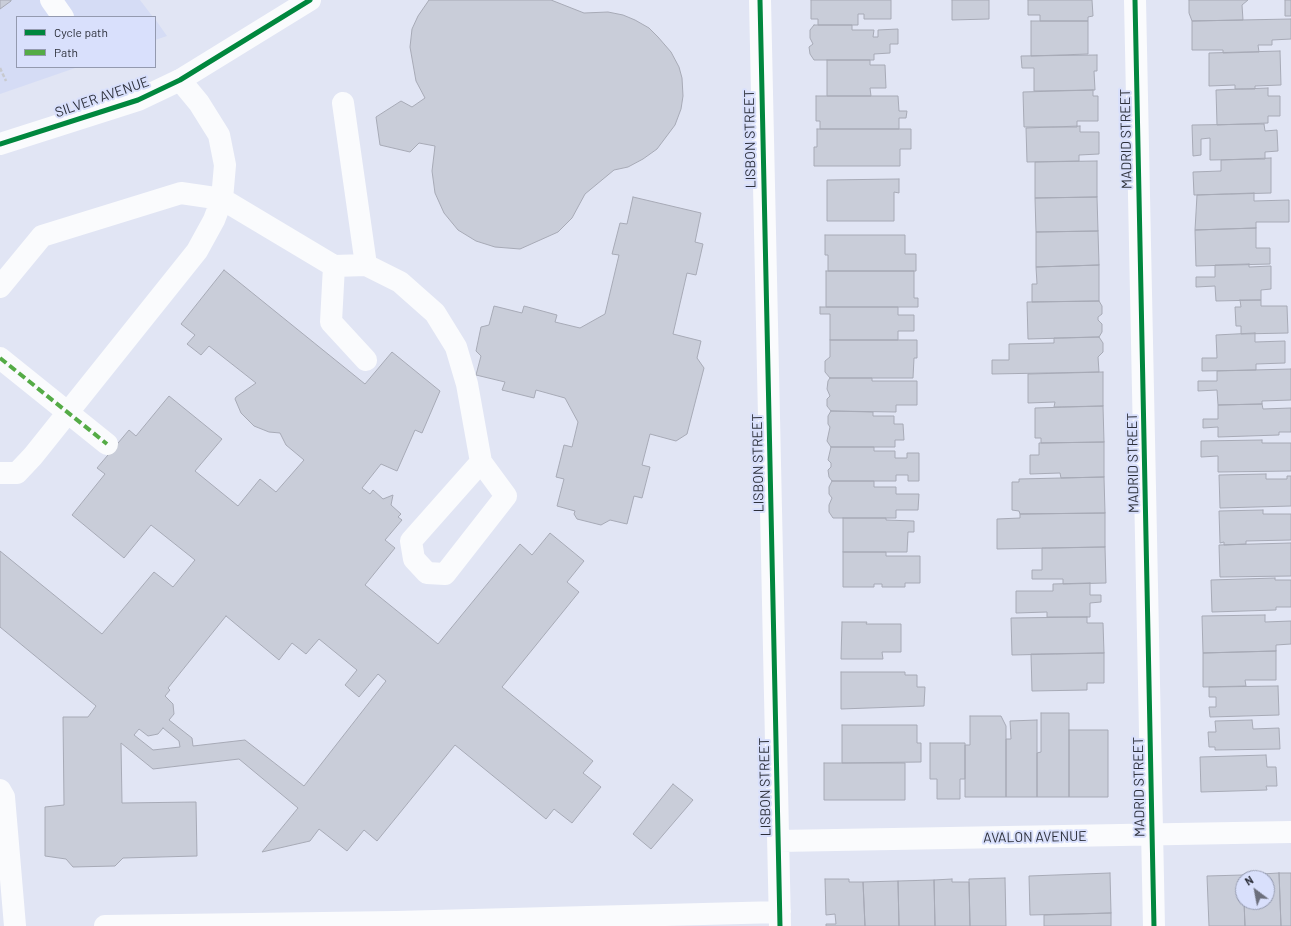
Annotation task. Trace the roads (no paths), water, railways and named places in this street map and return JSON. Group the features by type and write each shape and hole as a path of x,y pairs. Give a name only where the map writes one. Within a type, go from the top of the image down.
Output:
{"street":[{"path":"50,0 62,16"},
{"name":"SILVER AVENUE","path":"0,144 138,100 180,80 310,0"},
{"name":"LISBON STREET","path":"760,0 780,919"},
{"name":"MADRID STREET","path":"1135,0 1154,926"},
{"path":"0,473 17,473 33,456 197,251 214,220 222,199 225,165 219,135 199,103 180,80"},
{"path":"343,104 366,265"},
{"path":"0,287 42,236 181,192 222,199 334,266 366,265 400,282 435,313 456,347 467,384 481,462 506,496 445,574 427,574 414,559 410,541 481,462"},
{"path":"334,266 331,322 366,360"},
{"path":"0,358 69,412 106,444"},
{"path":"0,790 4,797 15,926"},
{"name":"AVALON AVENUE","path":"779,841 1152,836 1291,832"},
{"path":"105,926 780,919"}]}
